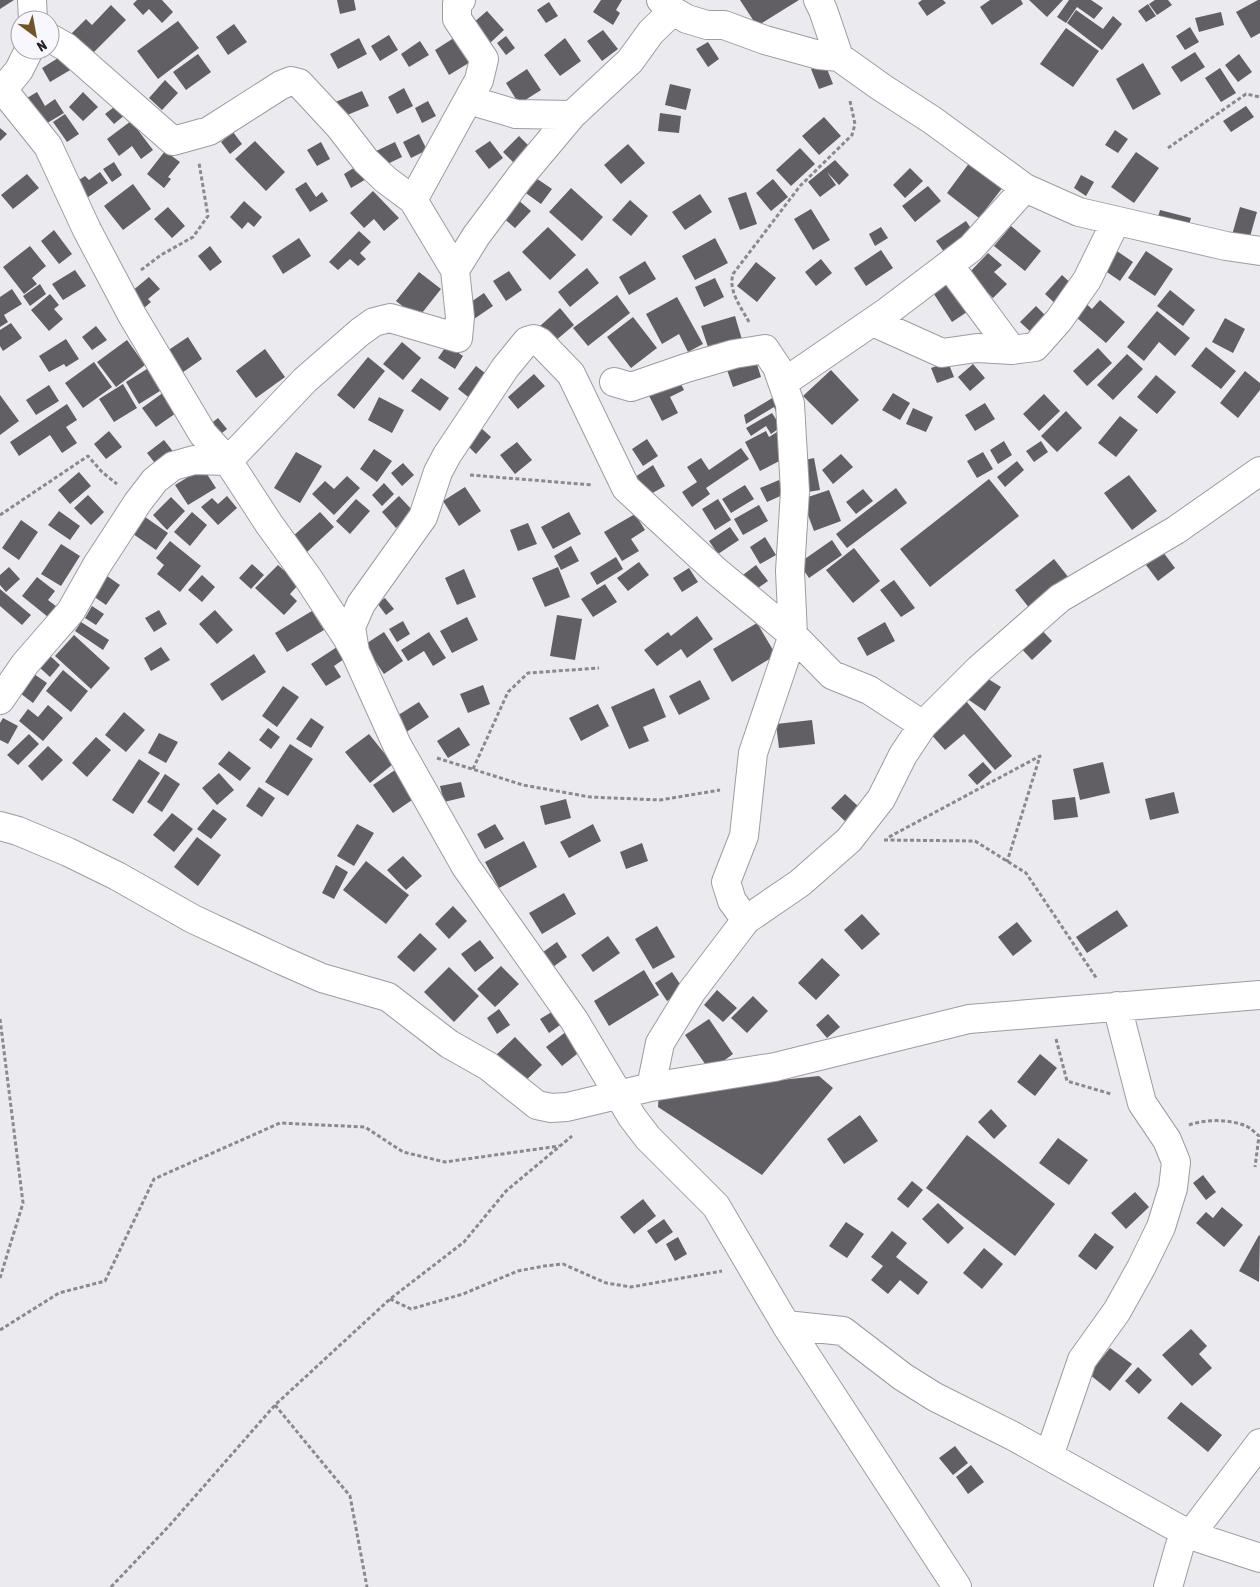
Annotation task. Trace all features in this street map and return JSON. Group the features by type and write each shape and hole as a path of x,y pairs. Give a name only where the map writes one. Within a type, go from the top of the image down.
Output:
{"street":[{"path":"413,200 479,80 484,58 457,19 457,4 461,0"},
{"path":"818,0 824,10 840,58"},
{"path":"455,270 476,236 520,177 572,115 630,61 667,6 687,19 707,25 724,25 765,40 819,55 840,58 880,88 932,120 1025,188 1079,212 1226,246 1260,251"},
{"path":"0,700 25,664 71,611 97,565 138,502 155,480 173,466 194,460 228,461 304,380 374,322 390,318 458,338 460,317 455,270 413,200 386,180 366,161 340,126 299,83 291,81 281,85 209,131 173,141 60,44"},
{"path":"24,60 20,70 3,90 48,146 87,230 132,315 203,434 228,461 269,524 308,578 355,652 398,745 466,867 574,1020 632,1117 648,1138 716,1206 786,1325 957,1587"},
{"path":"469,100 516,114 572,115"},
{"path":"782,382 873,322 971,248 1025,188"},
{"path":"873,322 942,353 977,348 1012,350 1035,346 1059,320 1087,280 1116,221"},
{"path":"949,265 1012,350"},
{"path":"355,652 352,627 361,604 423,517 438,472 447,455 505,368 527,341 534,339 540,342 571,374 626,488 716,571 793,635 832,675 869,690 923,725"},
{"path":"614,382 631,387 734,354 765,349 777,367 790,404 795,492 790,571 793,635 753,753 744,836 726,882 732,901 746,920"},
{"path":"652,1086 660,1043 692,991 746,920 800,883 849,840 881,799 903,755 923,725 979,669 1060,598 1176,530 1260,471"},
{"path":"0,826 18,831 68,852 124,880 193,919 281,960 322,978 388,997 449,1044 488,1066 537,1105 551,1108 567,1107 652,1086 775,1068 969,1019 1260,995"},
{"path":"1049,1456 1082,1360 1117,1311 1141,1268 1161,1227 1174,1188 1176,1162 1163,1134 1142,1103 1117,1006"},
{"path":"786,1325 843,1331 903,1377 935,1397 1049,1456 1187,1533 1260,1558"},
{"path":"1168,1587 1187,1533 1260,1443"}],"path":[{"path":"765,349 732,291 730,282 733,274 800,186 852,135 855,124 840,58"},
{"path":"1168,148 1246,94 1260,97"},
{"path":"118,287 161,255 193,237 208,216 199,165 209,131"},
{"path":"0,515 88,456 102,472 138,502"},
{"path":"438,472 626,488"},
{"path":"473,769 508,692 528,673 599,668"},
{"path":"398,745 523,785 590,797 660,800 750,785"},
{"path":"1007,862 1040,756 883,840 975,841 1007,862 1026,873 1117,1006"},
{"path":"1049,1012 1067,1081 1142,1103"},
{"path":"0,1019 23,1203 0,1278"},
{"path":"1163,1134 1196,1122 1227,1120 1247,1126 1260,1135 1255,1167"},
{"path":"0,1330 59,1293 105,1281 154,1179 280,1123 365,1127 403,1152 445,1162 560,1146"},
{"path":"111,1587 168,1526 275,1405 390,1299 464,1242 506,1191 574,1134"},
{"path":"390,1299 411,1309 463,1294 518,1272 563,1264 606,1283 631,1287 724,1271"},
{"path":"275,1405 350,1496 367,1587"}],"building":[{"path":"0,0 14,0 0,9"},
{"path":"137,0 162,0 173,12 162,23 149,9 143,15 133,4"},
{"path":"337,0 354,0 356,10 340,14"},
{"path":"601,0 622,0 616,10 620,13 613,25 593,12"},
{"path":"740,0 799,0 757,26"},
{"path":"922,0 943,0 946,3 927,16 918,3"},
{"path":"990,0 1021,0 1023,4 992,25 980,7"},
{"path":"1029,0 1063,0 1047,17"},
{"path":"1069,0 1091,0 1103,8 1094,19 1077,7 1066,23 1057,17"},
{"path":"1155,0 1168,0 1172,5 1157,15 1149,4"},
{"path":"1260,0 1260,33 1251,38 1236,12"},
{"path":"549,2 558,16 546,23 537,10"},
{"path":"1148,4 1156,16 1146,22 1138,11"},
{"path":"111,5 126,20 89,57 68,37 86,19 92,25"},
{"path":"1076,10 1103,29 1113,16 1122,24 1102,50 1067,23"},
{"path":"487,11 504,30 490,43 473,23"},
{"path":"1221,12 1224,25 1199,32 1195,18"},
{"path":"178,21 199,48 158,79 137,51"},
{"path":"234,24 247,42 228,55 216,37"},
{"path":"1190,27 1199,42 1185,50 1176,36"},
{"path":"1066,28 1099,51 1073,87 1040,64"},
{"path":"603,30 618,49 602,61 587,41"},
{"path":"389,35 398,50 380,61 371,46"},
{"path":"457,36 472,61 449,75 435,50"},
{"path":"506,36 515,48 506,55 497,43"},
{"path":"359,38 367,54 338,69 330,54"},
{"path":"565,38 581,61 560,76 544,55"},
{"path":"420,41 429,55 409,67 401,54"},
{"path":"708,42 719,59 708,67 696,49"},
{"path":"1195,52 1205,67 1181,82 1171,67"},
{"path":"198,54 211,72 186,90 173,72"},
{"path":"1239,54 1252,72 1238,82 1225,65"},
{"path":"63,55 72,69 50,82 42,68 55,60 60,60 60,57"},
{"path":"1143,63 1161,94 1133,110 1116,79"},
{"path":"825,64 833,84 819,89 811,69"},
{"path":"1220,68 1236,93 1221,102 1205,78"},
{"path":"527,69 541,90 519,104 506,83"},
{"path":"165,80 178,93 162,110 149,98"},
{"path":"670,84 691,89 686,110 665,105"},
{"path":"404,88 413,106 397,114 388,97"},
{"path":"362,91 369,106 340,118 333,103"},
{"path":"37,92 45,106 55,99 64,113 44,125 27,98"},
{"path":"83,92 98,107 83,121 69,107"},
{"path":"428,101 436,116 422,123 415,108"},
{"path":"118,104 126,114 114,124 105,114"},
{"path":"1246,106 1254,117 1231,132 1223,121"},
{"path":"660,113 681,116 679,133 658,131"},
{"path":"65,114 79,134 67,142 53,122"},
{"path":"824,117 841,136 819,155 802,136"},
{"path":"131,121 153,150 141,159 132,146 119,156 107,139"},
{"path":"0,128 7,134 0,141"},
{"path":"1115,130 1128,139 1118,153 1105,145"},
{"path":"233,132 242,144 230,154 221,142"},
{"path":"419,134 427,150 411,158 403,142"},
{"path":"519,136 534,151 518,167 503,152"},
{"path":"255,141 285,172 266,191 235,159"},
{"path":"490,141 503,158 489,169 475,151"},
{"path":"321,142 330,159 317,166 307,150"},
{"path":"395,142 402,157 379,168 372,153"},
{"path":"628,144 645,163 621,184 604,165"},
{"path":"800,148 815,164 791,186 776,170"},
{"path":"165,151 180,162 168,177 171,179 164,188 147,174"},
{"path":"1136,152 1159,168 1134,203 1111,187"},
{"path":"835,160 849,175 839,185 827,172 836,185 820,197 808,182"},
{"path":"114,162 122,175 112,182 103,169"},
{"path":"970,162 1003,187 979,218 947,193"},
{"path":"360,164 368,178 351,188 344,174"},
{"path":"910,168 923,181 905,198 893,185"},
{"path":"100,172 108,183 84,200 73,184 85,176 89,180"},
{"path":"27,174 39,188 13,209 1,195"},
{"path":"1081,175 1094,182 1086,196 1074,188"},
{"path":"533,176 552,189 541,204 523,191"},
{"path":"773,179 788,197 771,211 756,193"},
{"path":"306,182 316,197 322,192 328,201 310,212 295,189"},
{"path":"133,184 151,209 123,230 104,206"},
{"path":"928,186 941,201 915,222 902,206"},
{"path":"571,188 603,217 582,241 549,212"},
{"path":"373,191 399,218 384,231 374,219 364,228 350,213"},
{"path":"746,192 757,224 740,230 728,198"},
{"path":"700,194 712,212 685,230 672,212"},
{"path":"517,199 531,211 515,228 501,216"},
{"path":"630,200 648,216 631,236 612,220"},
{"path":"244,201 262,217 254,227 248,222 242,229 230,217"},
{"path":"168,207 185,226 172,238 154,219"},
{"path":"1240,207 1257,212 1249,240 1232,235"},
{"path":"811,209 830,240 813,250 794,219"},
{"path":"1160,210 1191,218 1187,232 1156,224"},
{"path":"966,221 976,236 947,256 936,241"},
{"path":"1011,226 1041,251 1025,271 994,246"},
{"path":"548,227 576,255 550,280 522,252"},
{"path":"881,227 888,238 875,246 869,234"},
{"path":"54,230 72,254 59,264 41,241"},
{"path":"359,231 371,242 360,253 366,259 358,266 350,259 338,270 329,262"},
{"path":"299,238 311,256 283,274 272,256"},
{"path":"715,238 728,263 695,280 682,256"},
{"path":"30,246 46,266 32,278 37,284 24,294 3,267"},
{"path":"210,246 222,262 210,271 198,256"},
{"path":"1111,247 1133,262 1120,281 1098,266"},
{"path":"881,250 893,268 866,286 854,268"},
{"path":"1146,251 1173,269 1155,296 1128,278"},
{"path":"988,253 1002,265 994,272 1007,284 993,298 968,274"},
{"path":"821,259 832,273 816,286 805,272"},
{"path":"645,261 656,279 629,295 619,277"},
{"path":"756,262 776,278 757,302 737,286"},
{"path":"587,268 599,283 570,307 558,292"},
{"path":"75,270 86,286 63,300 52,284"},
{"path":"509,271 522,290 506,301 493,281"},
{"path":"419,272 441,289 418,318 396,301"},
{"path":"1062,275 1078,290 1061,309 1045,294"},
{"path":"149,277 160,289 148,299 151,302 144,308 131,292"},
{"path":"715,278 724,297 704,307 695,287"},
{"path":"951,279 970,310 952,322 932,291"},
{"path":"40,284 46,294 30,306 23,296"},
{"path":"12,289 22,304 4,315 8,322 0,327 0,297"},
{"path":"1170,290 1195,310 1183,326 1157,306"},
{"path":"484,293 493,306 474,319 465,306"},
{"path":"50,294 59,305 54,309 63,319 49,331 31,310"},
{"path":"617,295 630,313 588,346 573,328"},
{"path":"677,297 703,344 688,352 679,334 662,344 646,314"},
{"path":"1080,298 1092,309 1100,300 1125,322 1106,343 1069,311"},
{"path":"1036,306 1050,320 1034,335 1020,322"},
{"path":"560,308 574,325 554,342 540,326"},
{"path":"1157,311 1190,338 1175,356 1159,342 1144,361 1127,347"},
{"path":"735,316 743,343 710,353 701,326"},
{"path":"633,317 657,348 631,368 607,337"},
{"path":"1225,318 1245,329 1233,353 1212,342"},
{"path":"11,323 22,338 3,351 0,346 0,330"},
{"path":"96,326 107,340 92,350 82,337"},
{"path":"188,337 202,359 176,377 161,355"},
{"path":"66,339 79,359 66,367 64,364 49,372 39,356"},
{"path":"127,340 145,365 116,387 97,362"},
{"path":"402,342 421,358 403,380 383,364"},
{"path":"447,345 463,356 455,369 438,358"},
{"path":"1206,347 1236,371 1221,389 1191,366"},
{"path":"1098,348 1112,363 1087,386 1073,371"},
{"path":"265,349 285,377 256,398 236,371"},
{"path":"1127,354 1143,369 1113,400 1097,385"},
{"path":"368,357 385,371 354,409 337,395"},
{"path":"755,358 761,377 733,387 726,367"},
{"path":"94,362 112,387 83,408 65,383"},
{"path":"948,362 954,377 937,383 931,368"},
{"path":"973,364 985,378 970,391 958,377"},
{"path":"476,366 494,380 476,403 458,389"},
{"path":"147,369 160,391 139,404 126,382"},
{"path":"831,370 859,400 832,425 803,396"},
{"path":"1245,371 1260,383 1260,390 1238,418 1220,403"},
{"path":"534,374 545,386 518,409 508,397"},
{"path":"676,374 684,390 670,397 678,413 662,421 646,390"},
{"path":"1156,375 1176,392 1157,414 1137,397"},
{"path":"421,378 449,398 440,411 411,391"},
{"path":"123,384 137,408 114,422 99,399"},
{"path":"49,385 59,401 36,415 26,400"},
{"path":"164,392 179,411 156,427 142,408"},
{"path":"893,393 910,403 900,420 882,410"},
{"path":"1044,394 1060,411 1039,431 1023,414"},
{"path":"0,395 19,421 0,435"},
{"path":"379,397 404,410 392,433 368,420"},
{"path":"774,397 781,408 776,412 774,407 746,424 744,415"},
{"path":"985,403 995,419 975,431 965,415"},
{"path":"67,404 77,420 66,427 77,443 62,453 50,435 19,456 10,442"},
{"path":"913,408 933,417 926,432 906,424"},
{"path":"1066,411 1082,428 1057,452 1041,436"},
{"path":"772,413 781,427 771,434 766,426 751,436 746,428"},
{"path":"1120,416 1138,430 1116,457 1098,443"},
{"path":"218,418 227,429 213,440 204,429"},
{"path":"481,428 491,437 476,454 466,444"},
{"path":"109,431 122,447 106,459 94,444"},
{"path":"766,431 769,437 777,432 789,456 760,471 745,442"},
{"path":"647,439 658,456 643,466 632,449"},
{"path":"164,440 175,454 158,467 147,453"},
{"path":"1004,441 1012,455 998,464 990,450"},
{"path":"1041,441 1048,452 1034,462 1026,451"},
{"path":"517,442 532,460 515,474 500,455"},
{"path":"741,448 749,459 706,488 710,494 692,507 682,492 697,482 687,467 701,458 709,470"},
{"path":"374,449 392,461 377,482 360,469"},
{"path":"296,452 322,466 300,503 274,488"},
{"path":"983,452 993,469 977,478 967,461"},
{"path":"841,454 853,467 833,484 822,470"},
{"path":"814,458 820,490 802,493 796,462"},
{"path":"1017,461 1024,470 1005,487 997,477"},
{"path":"403,463 414,475 402,486 391,473"},
{"path":"653,465 665,486 647,496 635,477"},
{"path":"203,468 216,488 188,505 175,485"},
{"path":"79,472 91,486 70,504 58,490"},
{"path":"1129,475 1157,511 1132,530 1104,493"},
{"path":"347,476 360,488 334,515 312,494 325,481 334,489"},
{"path":"989,479 1019,516 930,587 900,549"},
{"path":"779,480 785,494 767,502 760,488"},
{"path":"384,483 394,494 382,506 372,495"},
{"path":"745,485 754,499 731,513 722,499"},
{"path":"465,487 481,511 459,526 443,501"},
{"path":"896,488 907,503 847,548 836,534"},
{"path":"863,489 873,501 856,514 846,502"},
{"path":"829,490 841,521 814,531 802,499"},
{"path":"88,495 104,512 91,525 74,508"},
{"path":"227,496 237,508 218,525 201,507 212,498 218,504"},
{"path":"399,496 414,512 396,528 382,512"},
{"path":"171,497 185,511 167,530 153,515"},
{"path":"356,499 370,511 350,534 336,521"},
{"path":"718,499 731,520 715,530 702,509"},
{"path":"759,505 768,521 743,535 734,519"},
{"path":"59,511 80,526 70,540 48,525"},
{"path":"138,512 168,533 156,550 126,529"},
{"path":"192,512 207,525 190,546 174,532"},
{"path":"320,512 334,527 307,552 292,537"},
{"path":"569,512 581,534 553,549 541,527"},
{"path":"635,514 645,530 631,539 639,551 622,561 604,532"},
{"path":"21,520 38,532 19,560 2,548"},
{"path":"528,523 537,544 518,551 510,530"},
{"path":"730,527 739,540 718,554 709,541"},
{"path":"765,537 776,555 760,564 750,547"},
{"path":"832,540 842,555 809,578 799,563"},
{"path":"170,541 201,566 180,592 157,574 164,565 156,558"},
{"path":"61,544 80,556 61,586 41,574"},
{"path":"571,546 579,561 561,570 554,556"},
{"path":"854,548 880,581 853,603 826,570"},
{"path":"1163,552 1175,568 1158,581 1146,565"},
{"path":"616,557 623,569 597,585 590,573"},
{"path":"1054,559 1069,578 1030,609 1015,590"},
{"path":"639,562 649,575 628,591 617,578"},
{"path":"252,564 264,575 251,589 239,578"},
{"path":"278,565 299,584 290,594 297,601 284,615 255,588"},
{"path":"756,565 768,581 751,593 739,578"},
{"path":"9,567 20,579 6,592 0,585 0,575"},
{"path":"558,567 570,597 545,607 532,578"},
{"path":"689,568 698,582 682,592 673,578"},
{"path":"464,569 476,597 457,605 445,578"},
{"path":"202,575 215,587 202,602 188,590"},
{"path":"107,576 120,585 106,605 93,596"},
{"path":"37,577 55,591 48,600 61,610 53,621 22,596"},
{"path":"894,580 915,608 901,617 880,590"},
{"path":"605,584 617,602 593,617 581,599"},
{"path":"0,589 31,615 22,625 0,606"},
{"path":"385,598 394,609 386,615 377,603"},
{"path":"92,606 104,614 96,625 85,618"},
{"path":"159,610 167,624 154,632 145,618"},
{"path":"215,610 233,630 217,644 199,624"},
{"path":"312,611 324,630 287,652 275,633"},
{"path":"557,615 582,619 575,660 550,656"},
{"path":"697,616 713,639 687,658 681,649 657,666 644,650 668,632 671,636"},
{"path":"467,617 478,640 452,653 440,631"},
{"path":"403,621 410,634 397,642 389,629"},
{"path":"81,622 109,640 103,650 75,631"},
{"path":"885,622 895,641 867,656 857,638"},
{"path":"757,623 776,655 732,682 713,649"},
{"path":"1037,625 1052,641 1032,660 1017,644"},
{"path":"384,632 403,661 384,674 364,645"},
{"path":"429,632 446,658 433,666 424,651 408,661 401,650"},
{"path":"74,635 110,668 91,689 55,656"},
{"path":"340,645 347,657 334,666 341,677 326,686 311,664"},
{"path":"161,647 170,660 151,671 144,658"},
{"path":"254,654 266,672 222,701 210,684"},
{"path":"49,655 60,665 50,677 39,667"},
{"path":"63,670 88,691 71,712 46,691"},
{"path":"34,674 47,683 33,703 20,693"},
{"path":"982,675 1001,687 985,711 966,698"},
{"path":"700,680 710,699 679,715 669,696"},
{"path":"483,685 490,704 468,713 460,694"},
{"path":"283,686 299,697 277,727 262,716"},
{"path":"654,688 666,717 643,727 649,741 629,749 611,707"},
{"path":"966,701 1012,756 995,770 964,734 945,750 929,732"},
{"path":"419,702 429,717 402,735 392,719"},
{"path":"598,704 609,726 581,741 569,718"},
{"path":"48,705 63,718 43,741 19,721 28,709 38,717"},
{"path":"124,712 145,730 126,752 105,735"},
{"path":"3,718 18,726 8,744 0,740 0,723"},
{"path":"311,718 324,727 311,748 296,739"},
{"path":"812,720 815,744 779,748 776,724"},
{"path":"459,727 470,745 448,758 437,741"},
{"path":"268,728 280,737 271,749 259,740"},
{"path":"159,733 178,742 166,763 148,753"},
{"path":"29,734 39,744 18,765 7,755"},
{"path":"369,734 393,764 370,783 345,752"},
{"path":"96,737 111,750 87,777 72,763"},
{"path":"290,744 313,759 288,796 265,782"},
{"path":"48,746 63,760 42,781 28,766"},
{"path":"229,751 251,768 240,781 218,764"},
{"path":"139,759 160,773 133,814 112,800"},
{"path":"983,762 992,772 977,785 968,775"},
{"path":"1103,762 1110,793 1080,800 1073,769"},
{"path":"395,770 415,798 393,813 373,785"},
{"path":"219,773 234,790 217,805 202,788"},
{"path":"165,774 180,784 162,812 147,802"},
{"path":"461,782 465,797 444,802 440,786"},
{"path":"259,787 275,798 262,817 246,806"},
{"path":"1174,792 1179,813 1150,820 1145,799"},
{"path":"845,794 860,808 846,822 831,808"},
{"path":"1075,797 1078,817 1054,820 1052,800"},
{"path":"566,799 571,818 545,825 540,806"},
{"path":"213,809 227,819 211,839 197,829"},
{"path":"172,813 193,829 174,852 153,835"},
{"path":"357,824 374,833 354,866 337,856"},
{"path":"495,824 504,839 485,849 477,834"},
{"path":"593,824 601,841 569,858 560,842"},
{"path":"197,837 221,855 198,886 174,867"},
{"path":"524,841 537,867 499,888 485,862"},
{"path":"642,843 648,861 626,869 620,852"},
{"path":"403,856 422,876 406,890 387,870"},
{"path":"366,861 409,895 386,924 343,890"},
{"path":"336,865 348,872 334,899 322,893"},
{"path":"564,893 576,914 542,934 529,913"},
{"path":"453,906 467,921 449,939 435,924"},
{"path":"1117,910 1128,926 1087,953 1076,937"},
{"path":"862,914 880,934 862,950 844,930"},
{"path":"1017,922 1032,941 1013,956 998,937"},
{"path":"657,926 675,957 653,969 635,939"},
{"path":"420,933 437,949 414,972 397,957"},
{"path":"608,936 620,953 593,972 581,955"},
{"path":"480,940 494,958 475,972 461,954"},
{"path":"557,942 567,957 550,969 539,955"},
{"path":"822,958 840,975 816,1000 798,983"},
{"path":"501,966 519,984 495,1007 477,989"},
{"path":"449,967 479,996 454,1022 424,992"},
{"path":"644,970 659,995 609,1026 594,1001"},
{"path":"672,972 684,990 667,1001 655,983"},
{"path":"717,990 737,1008 723,1022 704,1005"},
{"path":"753,996 768,1011 747,1033 731,1018"},
{"path":"499,1009 510,1025 497,1034 487,1018"},
{"path":"555,1010 563,1023 549,1033 540,1019"},
{"path":"828,1014 840,1027 827,1038 816,1025"},
{"path":"709,1019 733,1054 710,1071 685,1035"},
{"path":"567,1031 582,1050 562,1066 546,1047"},
{"path":"515,1037 542,1065 522,1084 495,1056"},
{"path":"1040,1054 1057,1068 1035,1096 1017,1082"},
{"path":"819,1076 833,1088 762,1175 658,1107 659,1093"},
{"path":"991,1109 1007,1126 994,1139 978,1122"},
{"path":"860,1115 878,1141 844,1164 827,1139"},
{"path":"967,1135 1055,1204 1015,1256 926,1188"},
{"path":"1058,1138 1088,1160 1069,1185 1039,1163"},
{"path":"1203,1175 1216,1192 1206,1200 1193,1183"},
{"path":"912,1181 923,1190 908,1208 897,1199"},
{"path":"1135,1192 1149,1207 1126,1229 1111,1213"},
{"path":"643,1199 656,1216 634,1234 620,1217"},
{"path":"938,1203 964,1228 948,1244 922,1219"},
{"path":"1222,1207 1243,1225 1224,1247 1196,1223 1206,1212 1213,1218"},
{"path":"664,1219 673,1232 656,1244 647,1231"},
{"path":"846,1222 864,1234 847,1258 829,1246"},
{"path":"892,1231 907,1243 896,1257 928,1282 918,1295 900,1280 888,1294 871,1280 883,1266 871,1257"},
{"path":"1095,1233 1114,1247 1096,1270 1078,1256"},
{"path":"1260,1236 1259,1282 1239,1271"},
{"path":"678,1237 687,1254 675,1261 666,1244"},
{"path":"984,1248 1003,1264 982,1289 963,1273"},
{"path":"1191,1329 1207,1346 1199,1354 1212,1368 1192,1386 1162,1355"},
{"path":"1110,1348 1132,1364 1110,1391 1089,1374"},
{"path":"1138,1367 1152,1380 1139,1394 1125,1381"},
{"path":"1181,1402 1222,1435 1208,1452 1167,1418"},
{"path":"955,1446 968,1463 953,1475 939,1458"},
{"path":"971,1465 984,1482 968,1494 956,1477"}]}
